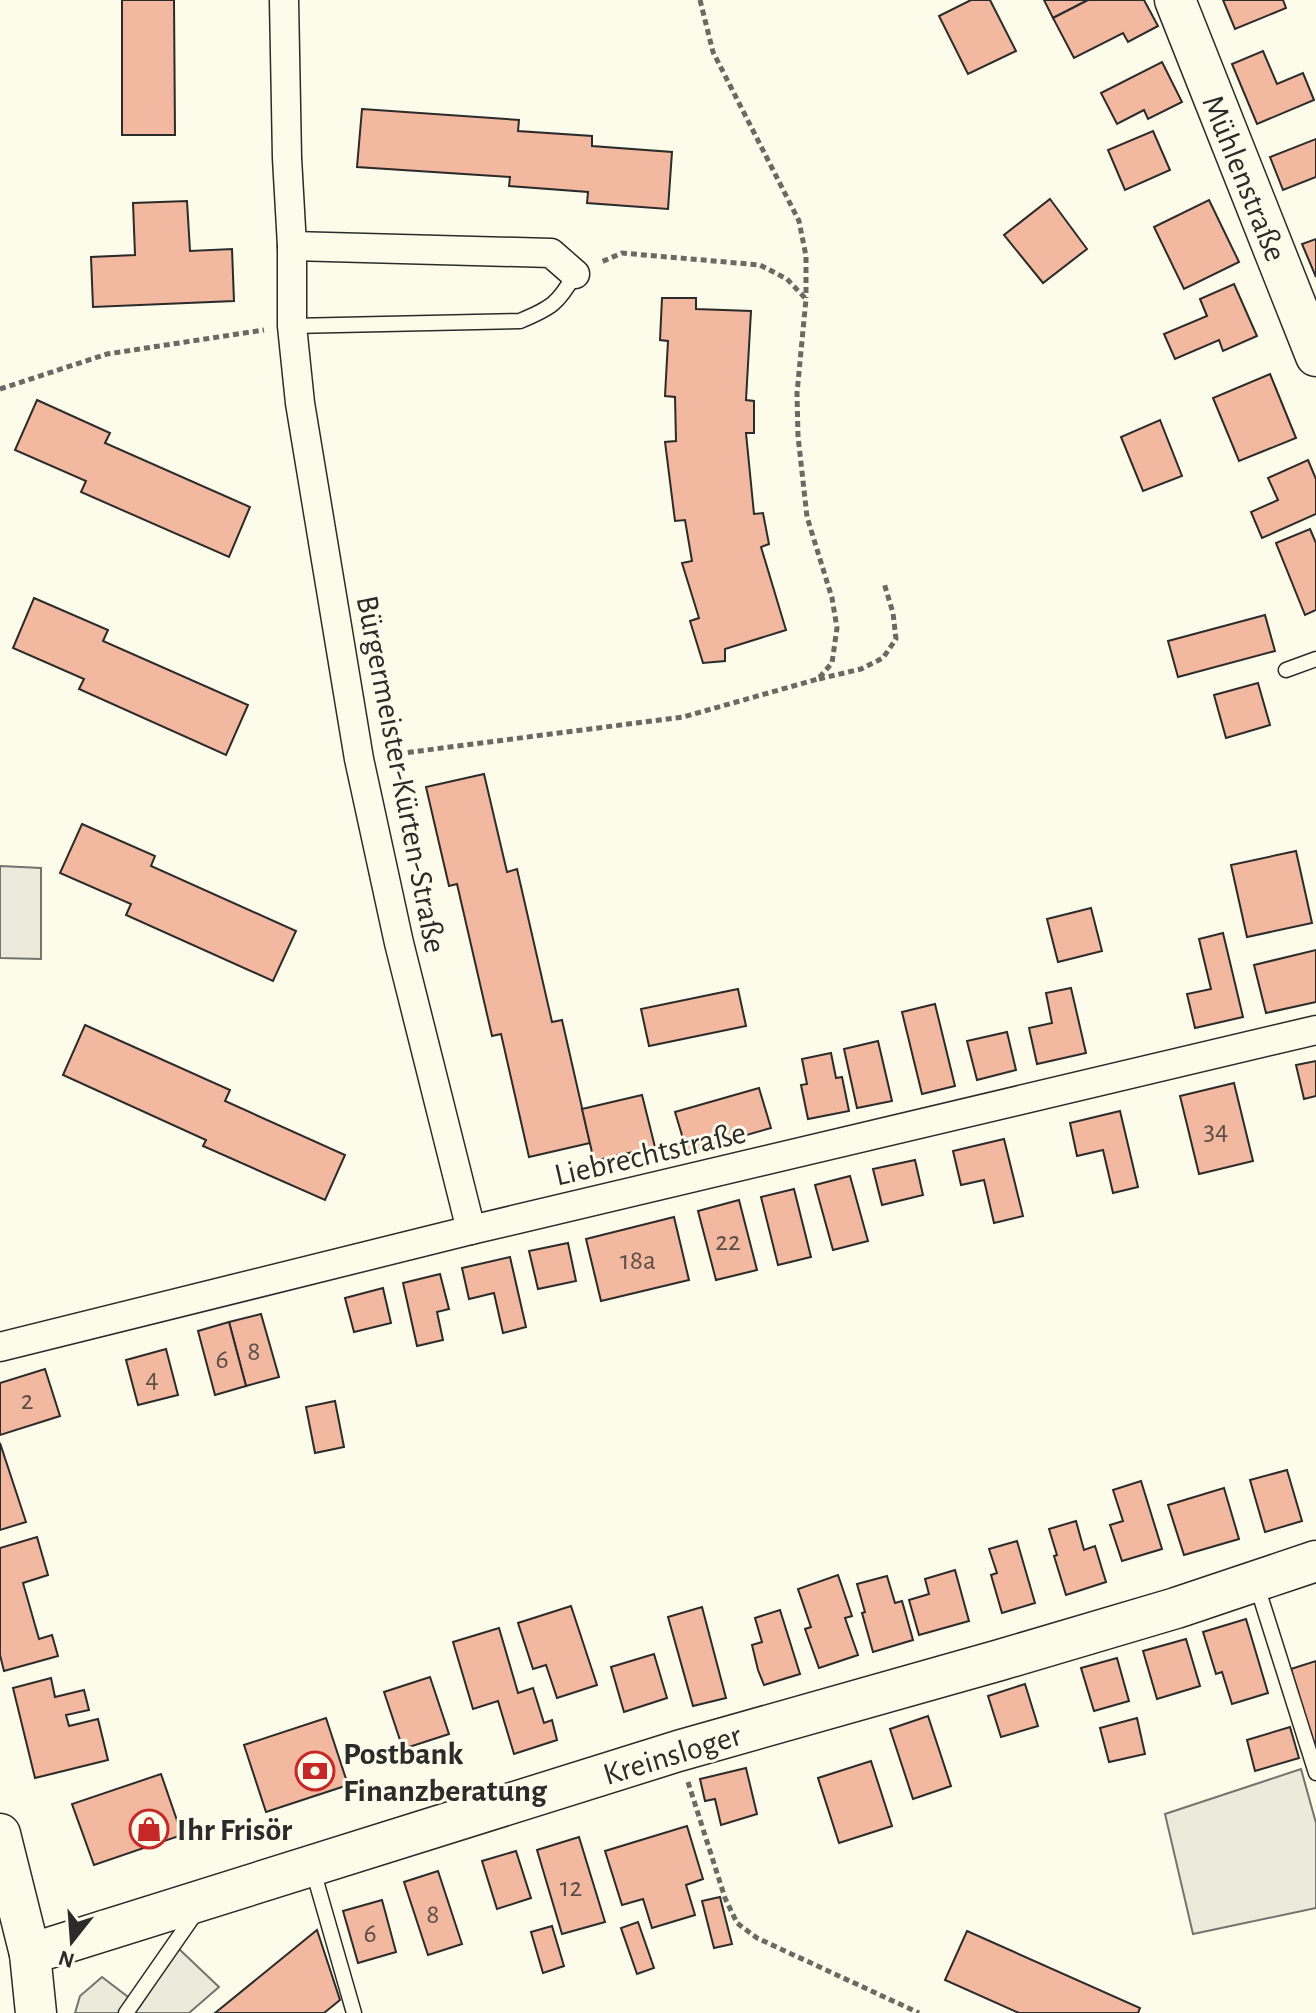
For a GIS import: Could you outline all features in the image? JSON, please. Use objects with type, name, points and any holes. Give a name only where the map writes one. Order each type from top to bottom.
[{"type":"main road","name":"Mühlenstraße","points":[[1175,0],[1316,356]]},
{"type":"main road","name":"Kreinsloger","points":[[30,1954],[678,1751],[1176,1608],[1316,1561]]},
{"type":"main road","points":[[0,1834],[30,1954],[36,2013]]},
{"type":"street","name":"Bürgermeister-Kürten-Straße","points":[[284,0],[292,326],[300,403],[359,759],[399,943],[471,1230]]},
{"type":"street","points":[[292,246],[551,253],[575,274]]},
{"type":"street","name":"Liebrechtstraße","points":[[0,1347],[471,1230],[1316,1030]]},
{"type":"lane","points":[[292,326],[520,321],[545,311],[563,297],[575,274]]},
{"type":"lane","points":[[1286,670],[1316,659]]},
{"type":"lane","points":[[1255,1581],[1316,1773]]},
{"type":"lane","points":[[312,1866],[354,2013]]},
{"type":"lane","points":[[126,2013],[205,1900]]},
{"type":"path","points":[[700,0],[713,52],[799,221],[806,256],[806,299],[797,393],[798,436],[807,517],[832,598],[837,628],[832,663],[818,679]]},
{"type":"path","points":[[575,274],[622,253],[760,265],[787,279],[806,299]]},
{"type":"path","points":[[0,389],[107,354],[292,326]]},
{"type":"path","points":[[359,759],[683,717],[861,669],[883,658],[896,639],[893,613],[884,583]]},
{"type":"path","points":[[678,1751],[725,1898],[737,1923],[757,1938],[919,2013]]},
{"type":"shaded area","points":[[0,866],[41,868],[41,959],[0,958]]},
{"type":"shaded area","points":[[1301,1769],[1316,1823],[1316,1908],[1193,1934],[1165,1814]]},
{"type":"shaded area","points":[[178,1948],[219,1987],[189,2013],[75,2013],[80,1996],[102,1977],[140,2006]]},
{"type":"building","points":[[122,0],[174,0],[175,135],[122,135]]},
{"type":"building","points":[[971,0],[990,0],[1016,51],[968,74],[939,16]]},
{"type":"building","points":[[1044,0],[1088,0],[1053,18]]},
{"type":"building","points":[[1088,0],[1144,0],[1158,26],[1128,42],[1123,33],[1074,58],[1053,18]]},
{"type":"building","points":[[1223,0],[1283,0],[1286,8],[1235,29]]},
{"type":"building","points":[[1263,51],[1277,84],[1303,73],[1314,100],[1257,124],[1232,64]]},
{"type":"building","points":[[1162,62],[1182,102],[1148,119],[1144,110],[1117,124],[1101,93]]},
{"type":"building","points":[[362,109],[519,120],[518,131],[592,136],[592,146],[672,152],[668,209],[587,203],[588,192],[509,186],[510,177],[357,167]]},
{"type":"building","points":[[1153,131],[1170,170],[1125,190],[1108,150]]},
{"type":"building","points":[[1316,139],[1316,177],[1283,190],[1270,157]]},
{"type":"building","points":[[1050,199],[1087,249],[1043,283],[1004,235]]},
{"type":"building","points":[[1209,200],[1239,262],[1184,289],[1154,227]]},
{"type":"building","points":[[187,201],[190,251],[232,249],[234,301],[93,307],[91,257],[135,255],[133,203]]},
{"type":"building","points":[[1316,239],[1316,277],[1302,244]]},
{"type":"building","points":[[1234,284],[1257,336],[1223,351],[1219,340],[1175,359],[1164,334],[1207,316],[1200,299]]},
{"type":"building","points":[[662,298],[696,298],[696,309],[751,311],[746,400],[754,401],[754,433],[746,433],[754,514],[763,513],[769,544],[761,547],[786,630],[725,649],[725,661],[703,663],[690,621],[699,618],[682,563],[692,561],[685,520],[675,521],[665,442],[676,441],[675,397],[665,396],[668,341],[660,340]]},
{"type":"building","points":[[1270,374],[1296,438],[1239,461],[1213,398]]},
{"type":"building","points":[[37,400],[110,433],[105,443],[250,507],[229,557],[81,492],[86,481],[15,450]]},
{"type":"building","points":[[1160,420],[1182,476],[1143,491],[1121,437]]},
{"type":"building","points":[[1308,460],[1316,479],[1316,514],[1262,538],[1251,512],[1278,500],[1268,478]]},
{"type":"building","points":[[1310,529],[1316,543],[1316,610],[1305,615],[1276,543]]},
{"type":"building","points":[[34,598],[108,630],[103,641],[248,705],[226,755],[79,689],[84,679],[13,648]]},
{"type":"building","points":[[1265,615],[1275,651],[1178,677],[1168,641]]},
{"type":"building","points":[[1258,683],[1270,725],[1226,738],[1214,695]]},
{"type":"building","points":[[484,774],[507,872],[517,869],[552,1022],[562,1020],[590,1143],[529,1157],[501,1034],[492,1036],[457,884],[449,886],[426,787]]},
{"type":"building","points":[[82,824],[155,856],[151,866],[296,931],[273,981],[126,915],[131,904],[60,873]]},
{"type":"building","points":[[1296,851],[1312,923],[1247,937],[1231,865]]},
{"type":"building","points":[[1091,908],[1102,951],[1058,962],[1047,919]]},
{"type":"building","points":[[1223,933],[1243,1017],[1195,1028],[1187,994],[1211,989],[1199,939]]},
{"type":"building","points":[[1316,950],[1316,1002],[1266,1013],[1254,965]]},
{"type":"building","points":[[1071,988],[1086,1053],[1037,1064],[1029,1028],[1052,1023],[1046,993]]},
{"type":"building","points":[[738,989],[746,1026],[649,1046],[641,1009]]},
{"type":"building","points":[[935,1004],[955,1086],[922,1094],[902,1012]]},
{"type":"building","points":[[85,1025],[230,1090],[225,1101],[345,1155],[325,1200],[203,1146],[206,1140],[63,1075]]},
{"type":"building","points":[[1007,1032],[1016,1070],[977,1080],[967,1041]]},
{"type":"building","points":[[878,1041],[892,1101],[857,1108],[844,1049]]},
{"type":"building","points":[[831,1053],[836,1078],[842,1077],[849,1111],[808,1119],[801,1085],[807,1084],[802,1059]]},
{"type":"building","points":[[1316,1061],[1316,1096],[1304,1099],[1296,1065]]},
{"type":"building","points":[[1234,1083],[1253,1161],[1199,1174],[1180,1096]]},
{"type":"building","points":[[759,1088],[771,1128],[687,1152],[675,1112]]},
{"type":"building","points":[[642,1095],[655,1147],[594,1161],[582,1109]]},
{"type":"building","points":[[1120,1111],[1138,1187],[1113,1193],[1103,1150],[1077,1156],[1070,1123]]},
{"type":"building","points":[[1004,1139],[1023,1216],[994,1223],[984,1180],[961,1185],[953,1151]]},
{"type":"building","points":[[915,1160],[923,1195],[882,1205],[873,1169]]},
{"type":"building","points":[[850,1176],[868,1241],[833,1250],[815,1185]]},
{"type":"building","points":[[794,1189],[811,1257],[778,1265],[761,1197]]},
{"type":"building","points":[[739,1200],[757,1270],[716,1280],[698,1211]]},
{"type":"building","points":[[674,1217],[689,1280],[601,1301],[586,1239]]},
{"type":"building","points":[[568,1243],[576,1281],[538,1289],[529,1251]]},
{"type":"building","points":[[510,1257],[526,1327],[503,1333],[494,1293],[469,1299],[462,1268]]},
{"type":"building","points":[[440,1274],[449,1309],[437,1312],[443,1340],[417,1346],[403,1283]]},
{"type":"building","points":[[383,1288],[391,1323],[354,1332],[345,1298]]},
{"type":"building","points":[[261,1314],[279,1377],[246,1386],[229,1322]]},
{"type":"building","points":[[229,1322],[246,1386],[215,1395],[198,1331]]},
{"type":"building","points":[[166,1349],[178,1395],[138,1405],[126,1360]]},
{"type":"building","points":[[45,1369],[60,1416],[0,1435],[0,1383]]},
{"type":"building","points":[[335,1401],[344,1447],[315,1453],[306,1407]]},
{"type":"building","points":[[0,1443],[26,1522],[0,1530]]},
{"type":"building","points":[[1287,1470],[1302,1521],[1265,1532],[1250,1480]]},
{"type":"building","points":[[1141,1481],[1162,1549],[1122,1561],[1110,1525],[1123,1521],[1113,1490]]},
{"type":"building","points":[[1224,1488],[1239,1539],[1184,1555],[1168,1505]]},
{"type":"building","points":[[1076,1521],[1084,1550],[1095,1546],[1106,1582],[1066,1595],[1049,1529]]},
{"type":"building","points":[[37,1537],[48,1575],[23,1583],[39,1639],[52,1635],[58,1656],[4,1671],[0,1655],[0,1548]]},
{"type":"building","points":[[1017,1541],[1035,1603],[1002,1613],[991,1575],[997,1573],[989,1549]]},
{"type":"building","points":[[955,1570],[969,1621],[919,1635],[909,1600],[929,1594],[925,1579]]},
{"type":"building","points":[[838,1575],[852,1616],[845,1618],[858,1655],[819,1668],[805,1629],[811,1627],[798,1589]]},
{"type":"building","points":[[887,1576],[895,1603],[902,1601],[913,1640],[873,1652],[857,1584]]},
{"type":"building","points":[[571,1606],[597,1685],[557,1698],[546,1665],[533,1669],[518,1623]]},
{"type":"building","points":[[702,1607],[726,1698],[693,1706],[668,1617]]},
{"type":"building","points":[[780,1610],[800,1674],[764,1685],[752,1645],[762,1642],[755,1618]]},
{"type":"building","points":[[1246,1619],[1268,1693],[1232,1704],[1222,1672],[1216,1674],[1203,1632]]},
{"type":"building","points":[[499,1628],[518,1693],[533,1688],[544,1723],[552,1720],[557,1740],[514,1754],[498,1701],[473,1709],[453,1642]]},
{"type":"building","points":[[1186,1639],[1200,1686],[1157,1699],[1143,1651]]},
{"type":"building","points":[[654,1654],[667,1698],[624,1712],[611,1667]]},
{"type":"building","points":[[1117,1658],[1129,1701],[1094,1711],[1081,1668]]},
{"type":"building","points":[[1316,1661],[1316,1746],[1314,1746],[1291,1669]]},
{"type":"building","points":[[430,1677],[449,1734],[403,1749],[384,1692]]},
{"type":"building","points":[[51,1678],[55,1697],[84,1690],[89,1710],[66,1715],[69,1726],[98,1719],[108,1760],[35,1778],[13,1688]]},
{"type":"building","points":[[1025,1684],[1038,1726],[1001,1737],[988,1696]]},
{"type":"building","points":[[928,1716],[951,1786],[913,1799],[890,1729]]},
{"type":"building","points":[[326,1718],[348,1785],[266,1812],[244,1745]]},
{"type":"building","points":[[1137,1718],[1145,1754],[1109,1762],[1100,1728]]},
{"type":"building","points":[[1290,1727],[1299,1758],[1255,1771],[1247,1740]]},
{"type":"building","points":[[871,1761],[892,1826],[839,1843],[818,1778]]},
{"type":"building","points":[[746,1768],[757,1814],[721,1825],[715,1799],[705,1801],[700,1779]]},
{"type":"building","points":[[161,1774],[182,1835],[94,1865],[72,1804]]},
{"type":"building","points":[[687,1826],[703,1879],[686,1885],[695,1915],[652,1928],[643,1899],[622,1905],[605,1851]]},
{"type":"building","points":[[579,1837],[605,1922],[562,1934],[537,1850]]},
{"type":"building","points":[[516,1851],[531,1898],[497,1909],[482,1861]]},
{"type":"building","points":[[438,1871],[462,1944],[428,1955],[404,1882]]},
{"type":"building","points":[[720,1897],[732,1944],[714,1948],[702,1901]]},
{"type":"building","points":[[382,1900],[396,1952],[358,1963],[343,1911]]},
{"type":"building","points":[[638,1922],[654,1968],[637,1974],[621,1928]]},
{"type":"building","points":[[552,1926],[564,1966],[543,1973],[531,1932]]},
{"type":"building","points":[[317,1930],[340,2000],[324,2013],[215,2013]]},
{"type":"building","points":[[967,1931],[1140,2008],[1138,2013],[1019,2013],[945,1980]]},
{"type":"place","name":"Postbank Finanzberatung","points":[[315,1771]]},
{"type":"place","name":"Ihr Frisör","points":[[149,1829]]}]
